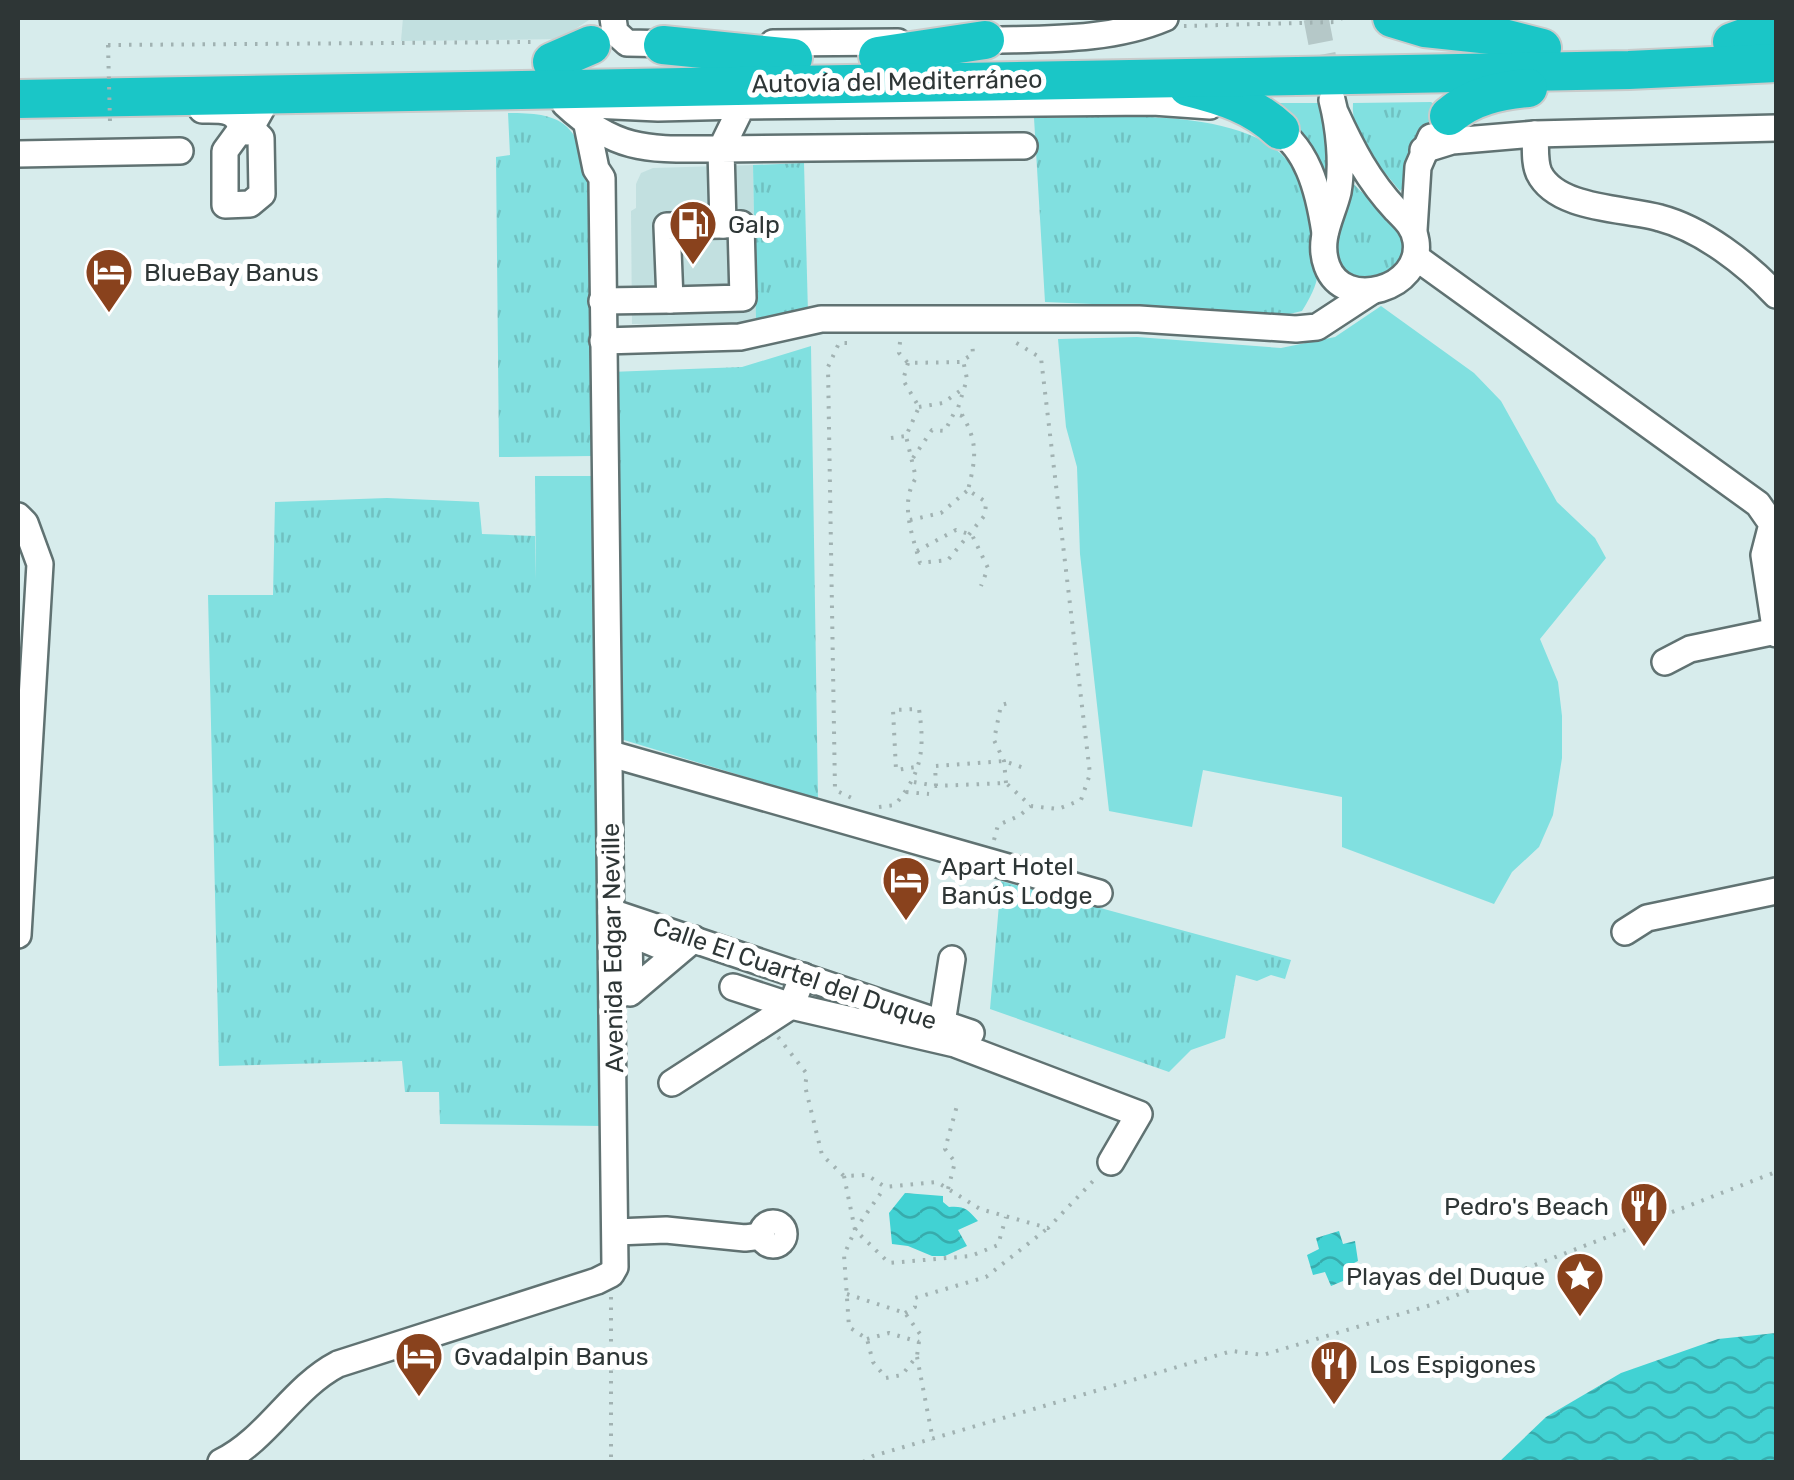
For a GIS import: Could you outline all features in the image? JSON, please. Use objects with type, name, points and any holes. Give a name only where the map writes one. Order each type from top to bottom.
[{"type":"highway","points":[[1392,18],[1425,28],[1491,35],[1542,48]]},
{"type":"highway","points":[[1732,42],[1776,26]]},
{"type":"highway","points":[[552,62],[606,27]]},
{"type":"highway","points":[[878,56],[985,40]]},
{"type":"highway","name":"Autovía del Mediterráneo","points":[[18,74],[1732,42],[1774,58]]},
{"type":"highway","points":[[663,45],[793,58]]},
{"type":"highway","name":"Autovía del Mediterráneo","points":[[18,99],[1629,70],[1774,58]]},
{"type":"highway","points":[[1461,128],[1470,101],[1492,93],[1629,70]]},
{"type":"highway","points":[[1147,76],[1247,106],[1262,113],[1280,130]]},
{"type":"highway","points":[[363,92],[424,99],[523,99],[576,114]]},
{"type":"street","points":[[606,27],[627,44],[663,45],[1095,36],[1170,22]]},
{"type":"street","points":[[18,114],[224,110],[237,116],[246,129],[272,94]]},
{"type":"street","points":[[576,114],[742,106],[1183,103],[1232,111],[1280,130],[1301,154],[1313,178],[1325,234]]},
{"type":"street","points":[[724,225],[721,149],[742,106]]},
{"type":"street","points":[[1296,329],[1324,304],[1332,276],[1324,252],[1340,166],[1334,106],[1376,190],[1414,230]]},
{"type":"street","points":[[576,114],[610,138],[651,150],[1024,146]]},
{"type":"street","name":"Avenida Edgar Neville","points":[[576,114],[602,178],[614,1253]]},
{"type":"street","points":[[603,340],[740,338],[821,319],[1138,319],[1317,327],[1372,291],[1399,281],[1417,258],[1415,184],[1422,150],[1461,128],[1536,134],[1776,128]]},
{"type":"street","points":[[1536,134],[1536,164],[1540,176],[1553,188],[1570,198],[1606,209],[1661,218],[1702,236],[1776,296]]},
{"type":"street","points":[[602,178],[615,162],[651,150]]},
{"type":"street","points":[[18,154],[180,151]]},
{"type":"street","points":[[602,301],[670,300],[743,298],[741,224],[667,226],[670,300]]},
{"type":"street","points":[[1417,258],[1758,504],[1774,525],[1764,555],[1776,632],[1690,649],[1664,662]]},
{"type":"street","points":[[1332,276],[1346,285],[1372,291]]},
{"type":"street","points":[[18,516],[25,522],[40,564],[18,934]]},
{"type":"street","points":[[611,754],[1099,893]]},
{"type":"street","points":[[1625,932],[1647,918],[1776,892]]},
{"type":"street","name":"Calle El Cuartel del Duque","points":[[611,912],[685,946],[803,976],[979,1035]]},
{"type":"street","points":[[942,1023],[952,958]]},
{"type":"street","points":[[672,1083],[791,1006],[803,976]]},
{"type":"street","points":[[733,986],[791,1006],[955,1044],[1139,1114],[1111,1162]]},
{"type":"street","points":[[221,1462],[238,1454],[318,1375],[338,1364],[614,1253],[697,1231],[745,1238],[762,1236]]},
{"type":"path","points":[[1170,22],[1342,18]]},
{"type":"path","points":[[108,46],[110,122]]},
{"type":"path","points":[[1012,339],[1041,358],[1090,774],[1082,800],[1058,808],[1031,806],[1006,783],[1004,762],[994,740],[1001,705],[1012,702]]},
{"type":"path","points":[[885,342],[900,342],[899,353],[908,362],[963,360],[973,354],[972,340]]},
{"type":"path","points":[[854,342],[839,343],[828,367],[835,790],[860,802]]},
{"type":"path","points":[[910,520],[941,514],[968,490],[975,462],[973,433],[958,408],[967,380],[963,360]]},
{"type":"path","points":[[908,362],[903,380],[919,407]]},
{"type":"path","points":[[919,407],[944,403],[965,387]]},
{"type":"path","points":[[919,407],[906,436],[914,458],[916,478],[908,490],[920,564],[948,560],[986,514],[986,502],[968,490]]},
{"type":"path","points":[[914,458],[932,430],[945,431],[954,413],[962,416]]},
{"type":"path","points":[[891,438],[906,436]]},
{"type":"path","points":[[917,551],[956,530],[972,535],[988,568],[981,586]]},
{"type":"path","points":[[873,807],[895,804],[914,782],[924,742],[919,709],[893,710],[896,770],[916,767]]},
{"type":"path","points":[[936,786],[935,766],[1004,762],[1024,768]]},
{"type":"path","points":[[914,782],[936,786],[1006,783]]},
{"type":"path","points":[[906,792],[928,794]]},
{"type":"path","points":[[992,863],[994,831],[998,825],[1020,816],[1031,806]]},
{"type":"path","points":[[766,1022],[807,1074],[804,1086],[822,1155],[844,1176],[855,1230],[889,1262],[971,1256],[998,1244],[1006,1216]]},
{"type":"path","points":[[948,1189],[954,1162],[945,1149],[958,1102]]},
{"type":"path","points":[[904,1313],[914,1308],[915,1298],[986,1278],[1048,1228],[1111,1162]]},
{"type":"path","points":[[862,1462],[1232,1351],[1262,1355],[1430,1305],[1776,1172]]},
{"type":"path","points":[[844,1176],[867,1175],[886,1187],[937,1182],[980,1210],[1048,1228]]},
{"type":"path","points":[[886,1187],[855,1230],[844,1255],[849,1326],[867,1338],[873,1362],[886,1378],[902,1375],[917,1356]]},
{"type":"path","points":[[611,1462],[614,1253]]},
{"type":"path","points":[[848,1294],[904,1313],[920,1334],[917,1356],[933,1440]]},
{"type":"path","points":[[867,1338],[889,1333],[919,1342]]},
{"type":"shaded area","points":[[403,18],[589,20],[560,39],[401,41]]},
{"type":"shaded area","name":"Galp","points":[[753,165],[756,323],[632,324],[631,211],[636,208],[636,184],[641,173],[653,168]]},
{"type":"green space","points":[[1431,102],[1441,109],[1425,129],[1400,191],[1362,139],[1353,103]]},
{"type":"green space","points":[[1279,103],[1322,103],[1331,164],[1328,175],[1322,177],[1272,112]]},
{"type":"green space","points":[[508,113],[541,115],[563,124],[578,143],[590,175],[593,456],[499,457],[496,157],[510,155]]},
{"type":"green space","points":[[1136,117],[1214,124],[1248,134],[1276,150],[1301,184],[1317,260],[1315,286],[1302,311],[1281,316],[1045,302],[1034,118]]},
{"type":"green space","points":[[804,163],[808,313],[756,323],[753,165]]},
{"type":"green space","points":[[1352,182],[1401,233],[1404,249],[1399,262],[1377,277],[1350,274],[1340,265],[1335,249]]},
{"type":"green space","points":[[1381,306],[1474,373],[1501,401],[1557,502],[1595,538],[1606,558],[1540,639],[1558,682],[1562,716],[1562,758],[1553,815],[1539,847],[1512,872],[1494,904],[1342,847],[1342,797],[1203,770],[1192,827],[1109,811],[1080,554],[1077,467],[1066,427],[1058,339],[1137,337],[1281,348],[1335,337]]},
{"type":"green space","points":[[811,346],[818,799],[614,737],[610,372],[742,367]]},
{"type":"green space","points":[[535,476],[598,476],[599,580],[536,580]]},
{"type":"green space","points":[[387,498],[479,502],[482,534],[535,536],[536,580],[595,580],[603,1126],[440,1124],[439,1092],[405,1092],[402,1061],[219,1066],[208,595],[273,595],[275,502]]},
{"type":"green space","points":[[1001,881],[1291,960],[1285,979],[1271,975],[1257,981],[1236,975],[1225,1038],[1191,1050],[1169,1072],[990,1009]]},
{"type":"water","points":[[905,1193],[943,1196],[949,1207],[968,1211],[978,1221],[958,1230],[967,1246],[945,1256],[932,1256],[892,1244],[889,1213]]},
{"type":"water","points":[[1339,1231],[1343,1244],[1355,1241],[1358,1261],[1352,1264],[1350,1278],[1331,1286],[1325,1272],[1313,1275],[1307,1255],[1319,1249],[1316,1238]]},
{"type":"water","points":[[1776,1333],[1776,1462],[1499,1462],[1546,1417],[1621,1373],[1718,1339]]},
{"type":"tunnel","points":[[1316,18],[1330,90]]},
{"type":"place","name":"Galp","points":[[693,266]]},
{"type":"place","name":"BlueBay Banus","points":[[109,314]]},
{"type":"place","name":"Apart Hotel Banús Lodge","points":[[906,922]]},
{"type":"place","name":"Pedro's Beach","points":[[1644,1248]]},
{"type":"place","name":"Playas del Duque","points":[[1580,1318]]},
{"type":"place","name":"Gvadalpin Banus","points":[[419,1398]]},
{"type":"place","name":"Los Espigones","points":[[1334,1406]]}]
